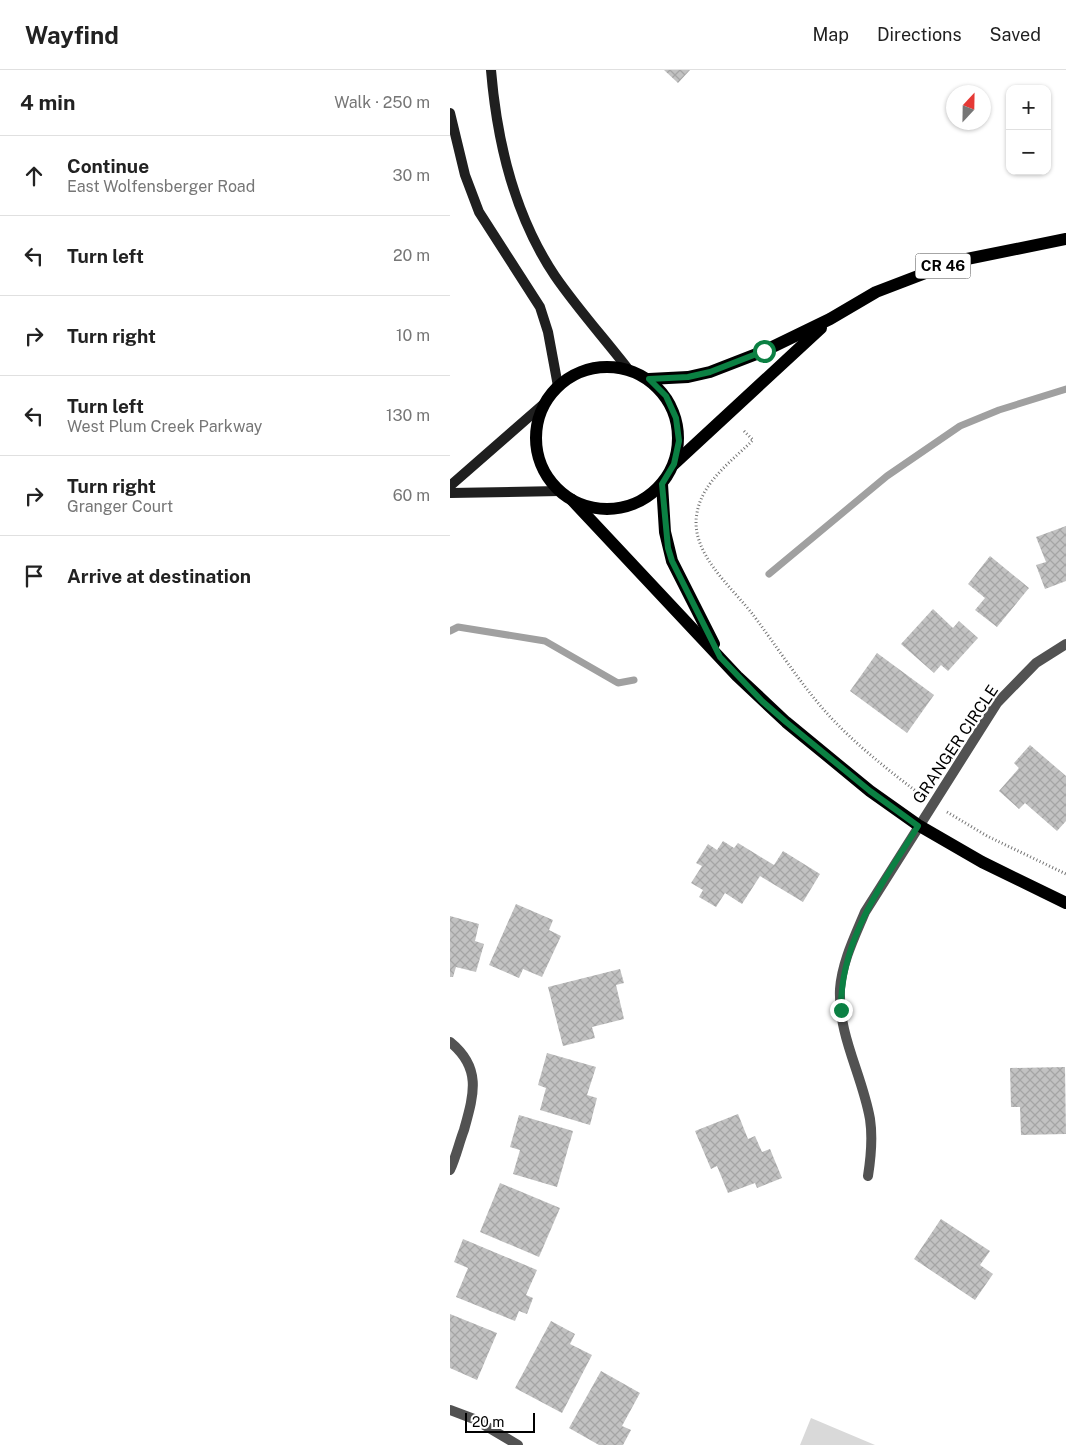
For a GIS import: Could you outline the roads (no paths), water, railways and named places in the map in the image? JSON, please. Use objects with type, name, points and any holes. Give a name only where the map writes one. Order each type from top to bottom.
[{"type":"main road","points":[[491,70],[500,132],[518,204],[555,276],[628,369]]},
{"type":"main road","points":[[450,113],[465,175],[480,212],[540,307],[548,332],[558,386]]},
{"type":"main road","name":"CR 46","points":[[830,319],[876,292],[957,261],[1066,239]]},
{"type":"main road","points":[[649,379],[688,377],[710,372],[764,351],[830,319]]},
{"type":"main road","points":[[572,500],[604,509],[620,508],[636,503],[650,495],[662,484],[674,464],[830,319]]},
{"type":"main road","points":[[450,486],[546,402],[558,386],[573,375],[590,368],[609,366],[628,369],[649,379],[666,396],[676,418],[679,441],[674,464]]},
{"type":"main road","points":[[546,402],[538,424],[537,449],[549,479],[572,500],[762,701],[870,791],[918,826],[982,862],[1066,903]]},
{"type":"main road","points":[[662,484],[665,532],[672,561],[720,657]]},
{"type":"main road","points":[[450,493],[560,491]]},
{"type":"street","name":"GRANGER CIRCLE","points":[[868,1176],[872,1153],[870,1119],[843,1031],[840,987],[845,963],[865,912],[996,704],[1036,663],[1066,644]]},
{"type":"street","points":[[450,1042],[462,1052],[471,1069],[474,1088],[470,1110],[450,1170]]},
{"type":"street","points":[[450,1410],[474,1419],[518,1445]]},
{"type":"waterway","points":[[769,574],[887,476],[960,426],[999,410],[1066,389]]},
{"type":"waterway","points":[[450,631],[458,627],[545,641],[618,683],[634,680]]}]
